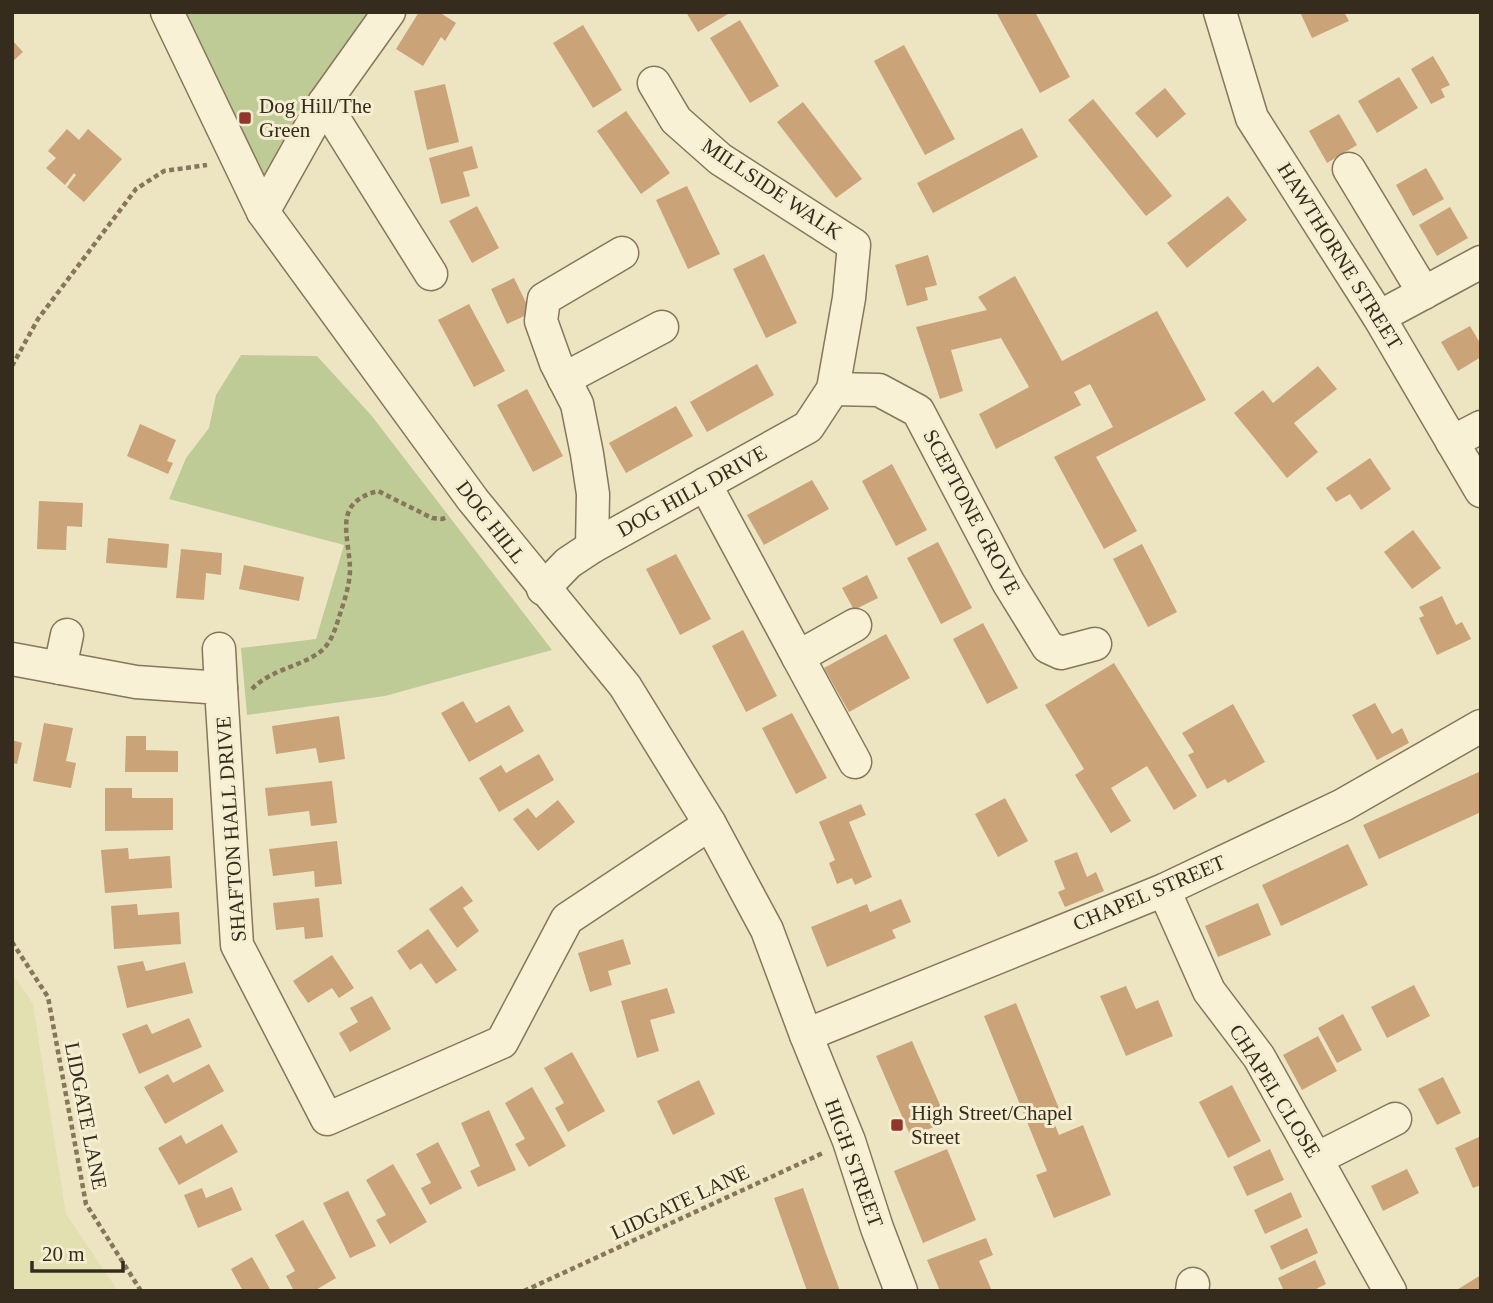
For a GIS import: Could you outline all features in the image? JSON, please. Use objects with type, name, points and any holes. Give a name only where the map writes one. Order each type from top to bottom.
[{"type":"street","name":"DOG HILL","points":[[167,12],[263,212],[473,500],[543,589],[585,635],[625,686],[710,824],[767,930],[806,1035]]},
{"type":"street","points":[[263,212],[324,103],[389,12]]},
{"type":"street","name":"HAWTHORNE STREET","points":[[1220,12],[1252,118],[1379,317],[1481,492]]},
{"type":"street","name":"MILLSIDE WALK","points":[[654,83],[676,120],[720,159],[854,245],[849,298],[833,389]]},
{"type":"street","points":[[324,103],[431,274]]},
{"type":"street","points":[[1349,169],[1424,293]]},
{"type":"street","points":[[592,547],[593,494],[577,404],[541,321],[544,299],[622,253]]},
{"type":"street","points":[[1379,317],[1481,262]]},
{"type":"street","points":[[564,379],[662,327]]},
{"type":"street","name":"DOG HILL DRIVE","points":[[543,589],[568,563],[592,547],[808,427],[833,389]]},
{"type":"street","name":"SCEPTONE GROVE","points":[[833,389],[879,390],[918,411],[1008,582],[1048,647],[1061,653],[1095,644]]},
{"type":"street","points":[[1452,442],[1481,427]]},
{"type":"street","points":[[705,484],[855,762]]},
{"type":"street","points":[[798,656],[855,625]]},
{"type":"street","points":[[60,668],[67,635]]},
{"type":"street","points":[[219,649],[221,688]]},
{"type":"street","name":"SHAFTON HALL DRIVE","points":[[12,659],[136,682],[221,688],[237,945],[327,1119],[502,1042],[567,919],[710,824]]},
{"type":"street","name":"CHAPEL STREET","points":[[806,1035],[1164,890],[1343,804],[1481,726]]},
{"type":"street","name":"CHAPEL CLOSE","points":[[1164,890],[1209,991],[1259,1056],[1390,1291]]},
{"type":"street","name":"HIGH STREET","points":[[806,1035],[849,1141],[901,1291]]},
{"type":"street","points":[[1318,1158],[1395,1119]]},
{"type":"path","points":[[12,366],[38,319],[136,189],[164,171],[239,160]]},
{"type":"path","points":[[223,730],[263,679],[313,656],[324,649],[332,636],[350,573],[345,530],[347,513],[355,500],[378,491],[394,497],[419,513],[442,519],[455,514],[473,500]]},
{"type":"path","name":"LIDGATE LANE","points":[[12,942],[48,997],[86,1204],[141,1291]]},
{"type":"path","name":"LIDGATE LANE","points":[[524,1291],[849,1141]]},
{"type":"shaded area","points":[[12,973],[33,1004],[66,1214],[118,1291],[12,1291]]},
{"type":"green space","points":[[167,12],[390,12],[263,212]]},
{"type":"green space","points":[[241,355],[317,356],[371,415],[552,650],[385,696],[247,715],[241,648],[316,639],[344,545],[169,499],[186,458],[209,428],[216,395]]},
{"type":"building","points":[[419,12],[439,12],[456,23],[445,41],[441,37],[423,66],[396,49]]},
{"type":"building","points":[[686,12],[726,12],[728,14],[698,32]]},
{"type":"building","points":[[996,12],[1035,12],[1070,77],[1040,93]]},
{"type":"building","points":[[1300,12],[1344,12],[1349,21],[1312,38]]},
{"type":"building","points":[[740,20],[779,86],[750,103],[710,38]]},
{"type":"building","points":[[583,25],[622,90],[593,108],[553,43]]},
{"type":"building","points":[[12,40],[23,52],[12,62]]},
{"type":"building","points":[[904,45],[955,139],[925,155],[874,61]]},
{"type":"building","points":[[1433,56],[1450,85],[1441,89],[1445,97],[1431,104],[1411,69]]},
{"type":"building","points":[[1399,77],[1418,108],[1377,133],[1358,101]]},
{"type":"building","points":[[445,84],[459,142],[427,150],[414,91]]},
{"type":"building","points":[[1165,88],[1186,114],[1157,138],[1135,113]]},
{"type":"building","points":[[1093,99],[1172,196],[1146,216],[1068,120]]},
{"type":"building","points":[[803,102],[862,179],[836,198],[777,122]]},
{"type":"building","points":[[626,111],[670,173],[641,194],[597,131]]},
{"type":"building","points":[[1339,114],[1357,145],[1327,163],[1309,131]]},
{"type":"building","points":[[1022,128],[1038,157],[933,213],[917,183]]},
{"type":"building","points":[[67,129],[79,140],[88,129],[122,159],[84,202],[67,187],[76,175],[74,173],[65,185],[46,168],[56,158],[48,151]]},
{"type":"building","points":[[472,146],[478,168],[463,172],[470,196],[441,204],[429,158]]},
{"type":"building","points":[[1426,168],[1444,199],[1413,216],[1396,185]]},
{"type":"building","points":[[687,186],[720,254],[688,269],[656,200]]},
{"type":"building","points":[[1228,196],[1247,220],[1187,268],[1167,243]]},
{"type":"building","points":[[477,206],[499,248],[472,263],[449,221]]},
{"type":"building","points":[[1450,207],[1468,238],[1437,256],[1419,225]]},
{"type":"building","points":[[764,254],[797,323],[766,338],[733,269]]},
{"type":"building","points":[[928,255],[937,285],[925,288],[928,300],[907,306],[895,265]]},
{"type":"building","points":[[1015,276],[1062,361],[1157,311],[1206,400],[1096,457],[1137,531],[1104,549],[1054,457],[1113,427],[1090,384],[1074,392],[1081,405],[996,449],[979,414],[1029,387],[1001,338],[951,350],[963,391],[940,399],[916,327],[987,310],[978,297]]},
{"type":"building","points":[[514,278],[531,313],[507,324],[491,289]]},
{"type":"building","points":[[469,304],[505,371],[474,387],[438,320]]},
{"type":"building","points":[[1470,326],[1481,345],[1481,357],[1458,371],[1441,342]]},
{"type":"building","points":[[757,364],[774,395],[707,432],[690,402]]},
{"type":"building","points":[[1318,366],[1337,389],[1294,423],[1318,452],[1287,478],[1234,413],[1263,390],[1273,403]]},
{"type":"building","points":[[527,389],[563,456],[533,472],[497,405]]},
{"type":"building","points":[[676,406],[693,436],[626,473],[609,443]]},
{"type":"building","points":[[140,424],[176,440],[167,461],[173,463],[168,474],[127,456]]},
{"type":"building","points":[[1370,458],[1391,489],[1361,510],[1350,494],[1336,502],[1326,488]]},
{"type":"building","points":[[892,464],[927,530],[896,546],[862,481]]},
{"type":"building","points":[[812,480],[829,509],[764,545],[747,515]]},
{"type":"building","points":[[39,501],[83,503],[82,527],[67,526],[66,550],[37,549]]},
{"type":"building","points":[[1413,530],[1441,568],[1412,589],[1384,552]]},
{"type":"building","points":[[108,538],[169,544],[167,568],[106,563]]},
{"type":"building","points":[[938,542],[972,608],[941,624],[907,558]]},
{"type":"building","points":[[1142,544],[1177,612],[1148,627],[1113,559]]},
{"type":"building","points":[[181,549],[222,553],[221,575],[206,573],[204,600],[176,598]]},
{"type":"building","points":[[676,554],[711,619],[680,635],[646,569]]},
{"type":"building","points":[[244,565],[304,577],[299,601],[239,589]]},
{"type":"building","points":[[867,575],[878,598],[854,610],[842,588]]},
{"type":"building","points":[[1442,596],[1456,625],[1462,622],[1471,639],[1437,655],[1419,618],[1424,616],[1419,607]]},
{"type":"building","points":[[983,623],[1018,688],[987,704],[953,639]]},
{"type":"building","points":[[743,630],[777,696],[746,712],[712,646]]},
{"type":"building","points":[[886,634],[910,678],[849,712],[824,668]]},
{"type":"building","points":[[1114,663],[1197,796],[1174,810],[1147,766],[1111,788],[1131,821],[1111,833],[1075,775],[1084,769],[1045,705]]},
{"type":"building","points":[[463,701],[476,723],[509,705],[524,731],[469,762],[441,713]]},
{"type":"building","points":[[1375,703],[1392,734],[1402,728],[1409,743],[1377,760],[1352,715]]},
{"type":"building","points":[[1233,704],[1265,762],[1228,783],[1225,779],[1207,789],[1188,755],[1194,752],[1182,733]]},
{"type":"building","points":[[792,713],[827,778],[796,794],[762,728]]},
{"type":"building","points":[[339,716],[345,759],[319,763],[316,748],[276,754],[272,726]]},
{"type":"building","points":[[44,723],[73,728],[66,761],[76,763],[71,788],[33,781]]},
{"type":"building","points":[[126,736],[146,736],[146,750],[178,751],[178,772],[125,772]]},
{"type":"building","points":[[12,740],[22,743],[17,764],[12,763]]},
{"type":"building","points":[[539,754],[554,780],[499,812],[479,778],[501,765],[506,773]]},
{"type":"building","points":[[1481,771],[1481,812],[1379,859],[1363,825]]},
{"type":"building","points":[[332,781],[337,823],[311,826],[309,811],[268,816],[265,788]]},
{"type":"building","points":[[105,788],[132,788],[132,798],[173,798],[173,830],[105,831]]},
{"type":"building","points":[[1005,798],[1028,841],[998,857],[975,814]]},
{"type":"building","points":[[558,800],[575,822],[538,851],[513,819],[528,808],[536,818]]},
{"type":"building","points":[[861,804],[866,815],[849,822],[872,877],[855,885],[852,878],[837,884],[829,863],[835,860],[819,822]]},
{"type":"building","points":[[337,841],[342,884],[315,887],[314,871],[273,876],[269,849]]},
{"type":"building","points":[[1348,844],[1368,885],[1281,926],[1262,885]]},
{"type":"building","points":[[128,848],[129,859],[170,856],[172,888],[105,893],[101,850]]},
{"type":"building","points":[[1077,852],[1087,877],[1096,872],[1104,891],[1065,907],[1058,892],[1065,889],[1054,861]]},
{"type":"building","points":[[462,886],[473,901],[463,908],[479,931],[457,948],[429,909]]},
{"type":"building","points":[[319,898],[323,937],[305,939],[304,927],[276,930],[273,903]]},
{"type":"building","points":[[901,899],[911,922],[892,930],[896,938],[827,967],[811,927],[867,904],[870,912]]},
{"type":"building","points":[[1258,903],[1271,935],[1218,957],[1205,926]]},
{"type":"building","points":[[137,904],[138,915],[179,912],[181,944],[114,949],[111,906]]},
{"type":"building","points":[[428,929],[457,970],[436,984],[421,963],[410,970],[397,951]]},
{"type":"building","points":[[623,939],[631,964],[608,971],[612,985],[590,992],[578,953]]},
{"type":"building","points":[[332,955],[354,988],[339,998],[332,988],[308,1003],[293,981]]},
{"type":"building","points":[[143,961],[146,971],[185,962],[193,993],[127,1008],[117,966]]},
{"type":"building","points":[[1414,985],[1430,1016],[1387,1038],[1371,1007]]},
{"type":"building","points":[[1126,986],[1136,1009],[1158,1000],[1173,1036],[1126,1056],[1100,996]]},
{"type":"building","points":[[667,988],[675,1013],[650,1020],[659,1051],[637,1058],[621,1001]]},
{"type":"building","points":[[372,996],[391,1029],[350,1052],[339,1033],[358,1022],[350,1008]]},
{"type":"building","points":[[1016,1003],[1062,1116],[1053,1120],[1059,1135],[1083,1125],[1111,1195],[1054,1218],[1036,1175],[1047,1171],[984,1016]]},
{"type":"building","points":[[1343,1014],[1362,1050],[1337,1063],[1318,1028]]},
{"type":"building","points":[[189,1018],[202,1047],[139,1074],[122,1034],[147,1024],[152,1034]]},
{"type":"building","points":[[1318,1036],[1337,1071],[1302,1090],[1283,1055]]},
{"type":"building","points":[[912,1041],[947,1121],[911,1137],[876,1056]]},
{"type":"building","points":[[572,1052],[605,1111],[568,1132],[555,1108],[564,1103],[544,1068]]},
{"type":"building","points":[[209,1064],[224,1091],[165,1124],[144,1087],[168,1074],[173,1083]]},
{"type":"building","points":[[1443,1077],[1461,1113],[1437,1125],[1418,1089]]},
{"type":"building","points":[[699,1080],[715,1114],[673,1135],[657,1101]]},
{"type":"building","points":[[1232,1085],[1261,1141],[1228,1158],[1199,1102]]},
{"type":"building","points":[[532,1087],[566,1146],[529,1167],[515,1144],[525,1139],[505,1103]]},
{"type":"building","points":[[489,1110],[516,1170],[478,1187],[470,1171],[480,1166],[461,1123]]},
{"type":"building","points":[[222,1124],[238,1152],[179,1185],[158,1148],[181,1135],[186,1144]]},
{"type":"building","points":[[1481,1136],[1481,1185],[1473,1188],[1455,1148]]},
{"type":"building","points":[[438,1142],[462,1188],[430,1205],[421,1188],[431,1183],[416,1154]]},
{"type":"building","points":[[947,1149],[976,1220],[923,1243],[894,1171]]},
{"type":"building","points":[[1270,1149],[1284,1180],[1247,1196],[1233,1167]]},
{"type":"building","points":[[393,1164],[427,1222],[390,1244],[376,1220],[386,1215],[366,1180]]},
{"type":"building","points":[[1407,1169],[1419,1193],[1383,1211],[1371,1186]]},
{"type":"building","points":[[232,1187],[242,1210],[198,1228],[184,1195],[202,1188],[206,1198]]},
{"type":"building","points":[[803,1188],[840,1291],[807,1291],[774,1198]]},
{"type":"building","points":[[348,1191],[376,1246],[350,1258],[323,1203]]},
{"type":"building","points":[[1291,1192],[1302,1217],[1265,1234],[1254,1210]]},
{"type":"building","points":[[303,1220],[336,1278],[314,1291],[294,1291],[286,1276],[295,1271],[275,1235]]},
{"type":"building","points":[[1307,1228],[1318,1253],[1281,1270],[1270,1246]]},
{"type":"building","points":[[986,1238],[993,1255],[979,1261],[992,1291],[940,1291],[927,1260]]},
{"type":"building","points":[[252,1257],[271,1291],[243,1291],[231,1269]]},
{"type":"building","points":[[1315,1260],[1326,1284],[1312,1291],[1284,1291],[1278,1278]]},
{"type":"building","points":[[1481,1275],[1481,1291],[1455,1291]]},
{"type":"place","name":"Dog Hill/The Green","points":[[245,118]]},
{"type":"place","name":"High Street/Chapel Street","points":[[897,1125]]}]
